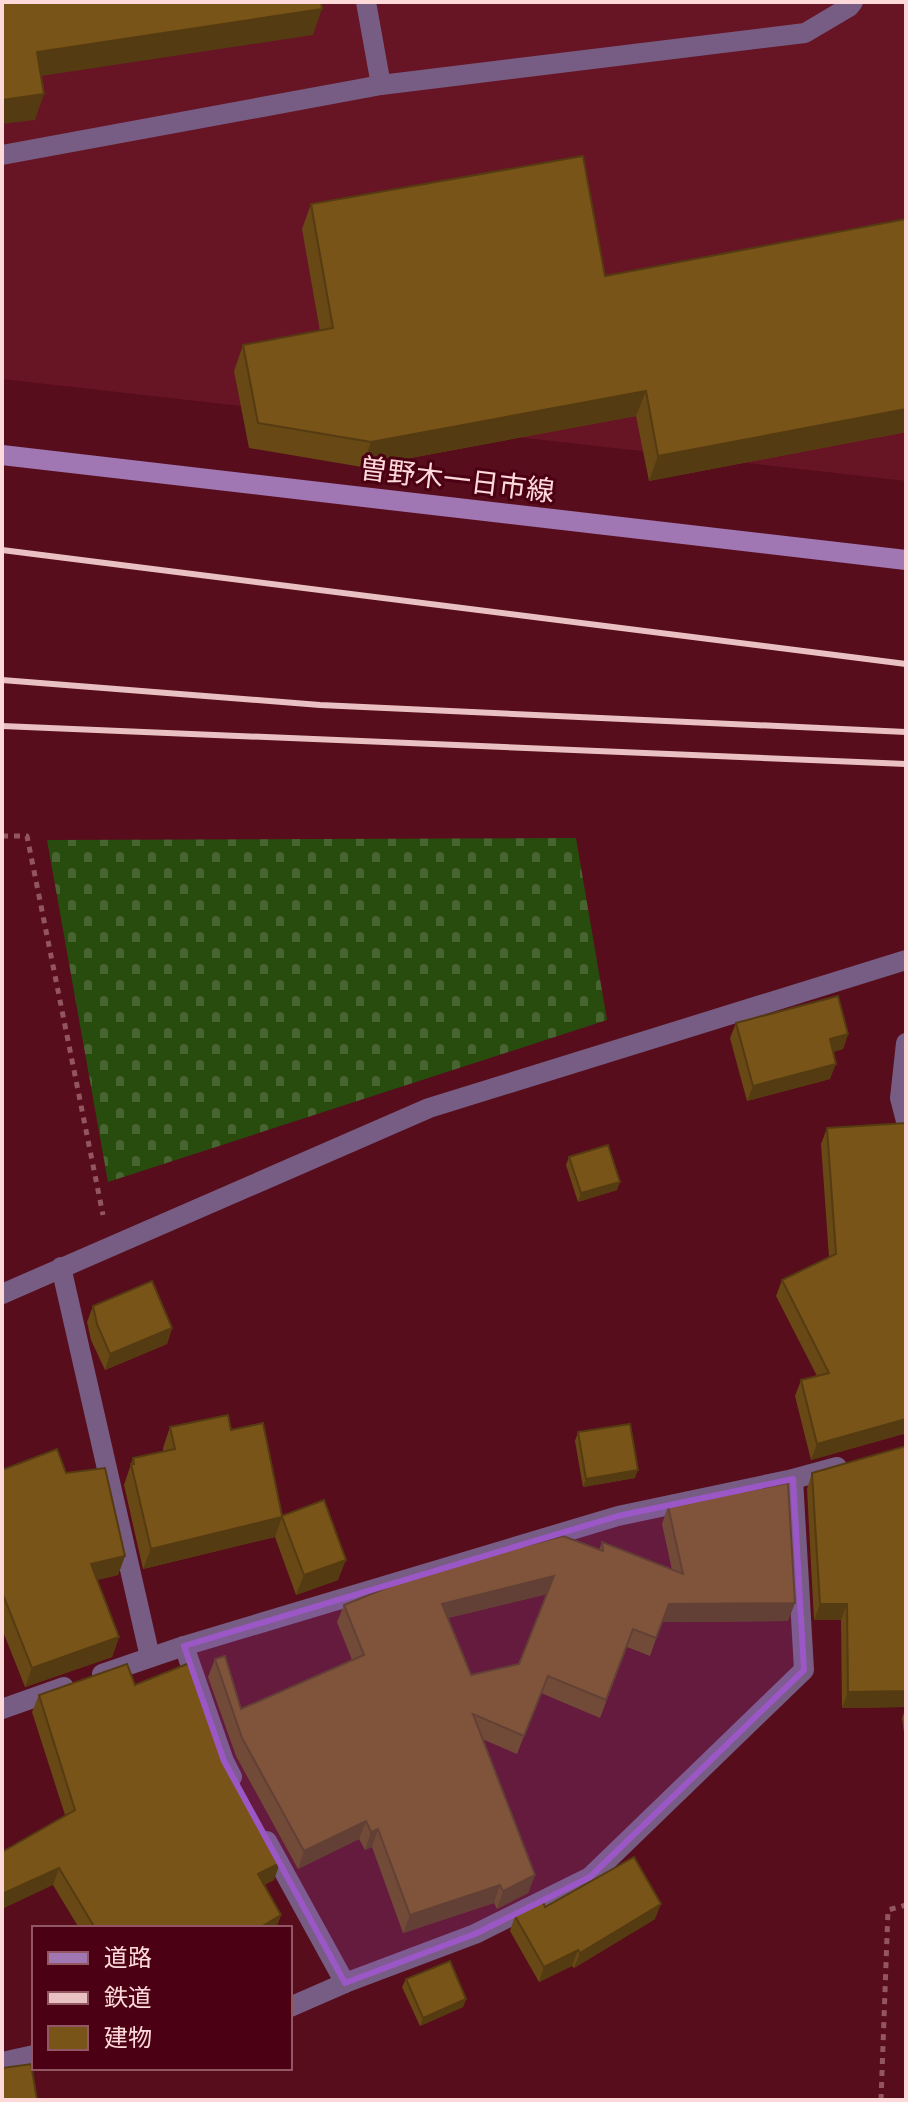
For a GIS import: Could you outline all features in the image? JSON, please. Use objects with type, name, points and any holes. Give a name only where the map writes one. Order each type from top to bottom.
[{"type":"main road","name":"曽野木一日市線","points":[[2,455],[906,560]]},
{"type":"street","points":[[366,2],[381,85]]},
{"type":"street","points":[[2,155],[381,85],[805,33],[853,2]]},
{"type":"street","points":[[2,1294],[429,1108],[906,960]]},
{"type":"street","points":[[906,1043],[900,1098],[906,1121]]},
{"type":"street","points":[[61,1267],[150,1657]]},
{"type":"street","points":[[2,1709],[184,1646],[618,1516],[793,1479],[849,1463]]},
{"type":"street","points":[[292,2006],[475,1934],[590,1877],[804,1670],[793,1479]]},
{"type":"street","points":[[184,1646],[224,1761],[239,1789]]},
{"type":"street","points":[[262,1831],[345,1983]]},
{"type":"street","points":[[2,2062],[32,2055]]},
{"type":"path","points":[[2,836],[27,836],[109,1246]]},
{"type":"path","points":[[881,2100],[888,1910],[906,1905]]},
{"type":"highlighted area","points":[[793,1479],[804,1670],[590,1877],[475,1934],[345,1983],[224,1761],[184,1646],[618,1516]]},
{"type":"shaded area","points":[[2,2],[906,2],[906,481],[2,379]]},
{"type":"green space","points":[[576,838],[607,1020],[108,1182],[47,840]]},
{"type":"building","points":[[2,2],[321,2],[322,9],[37,52],[44,94],[2,100]]},
{"type":"building","points":[[583,156],[605,276],[906,219],[906,409],[658,456],[646,391],[371,442],[258,423],[243,345],[333,328],[311,204]]},
{"type":"building","points":[[838,996],[848,1034],[830,1039],[836,1064],[753,1086],[736,1023]]},
{"type":"building","points":[[906,1123],[906,1419],[817,1444],[801,1380],[829,1373],[782,1280],[836,1254],[827,1128]]},
{"type":"building","points":[[608,1145],[620,1182],[581,1193],[569,1157]]},
{"type":"building","points":[[152,1281],[172,1328],[110,1354],[93,1306]]},
{"type":"building","points":[[228,1415],[231,1430],[263,1423],[282,1516],[324,1500],[346,1560],[304,1575],[282,1517],[151,1549],[131,1464],[134,1464],[133,1458],[175,1449],[170,1427]]},
{"type":"building","points":[[630,1424],[638,1470],[586,1479],[578,1432]]},
{"type":"building","points":[[906,1446],[906,1691],[848,1692],[847,1604],[820,1604],[812,1473]]},
{"type":"building","points":[[57,1449],[66,1473],[105,1468],[125,1556],[91,1564],[119,1637],[32,1668],[2,1592],[2,1470]]},
{"type":"building","points":[[788,1483],[795,1603],[669,1604],[656,1638],[633,1629],[606,1700],[548,1676],[524,1736],[473,1714],[535,1875],[503,1891],[500,1885],[410,1915],[378,1829],[371,1832],[366,1821],[304,1851],[242,1738],[215,1659],[225,1656],[241,1709],[364,1655],[344,1605],[428,1571],[563,1536],[603,1551],[602,1542],[683,1574],[668,1506]],"holes":[[[554,1576],[519,1664],[471,1675],[442,1604]]]},
{"type":"building","points":[[127,1664],[135,1685],[187,1664],[219,1750],[280,1863],[258,1874],[281,1915],[262,1926],[94,1926],[59,1868],[2,1894],[2,1852],[75,1810],[39,1695]]},
{"type":"building","points":[[634,1857],[661,1904],[580,1953],[578,1950],[544,1967],[515,1916],[543,1902],[545,1907]]},
{"type":"building","points":[[450,1961],[466,1999],[423,2018],[406,1979]]},
{"type":"building","points":[[31,2064],[37,2100],[2,2100],[2,2068]]},
{"type":"railway","points":[[2,550],[906,664]]},
{"type":"railway","points":[[2,680],[320,705],[906,732]]},
{"type":"railway","points":[[2,726],[906,764]]}]
